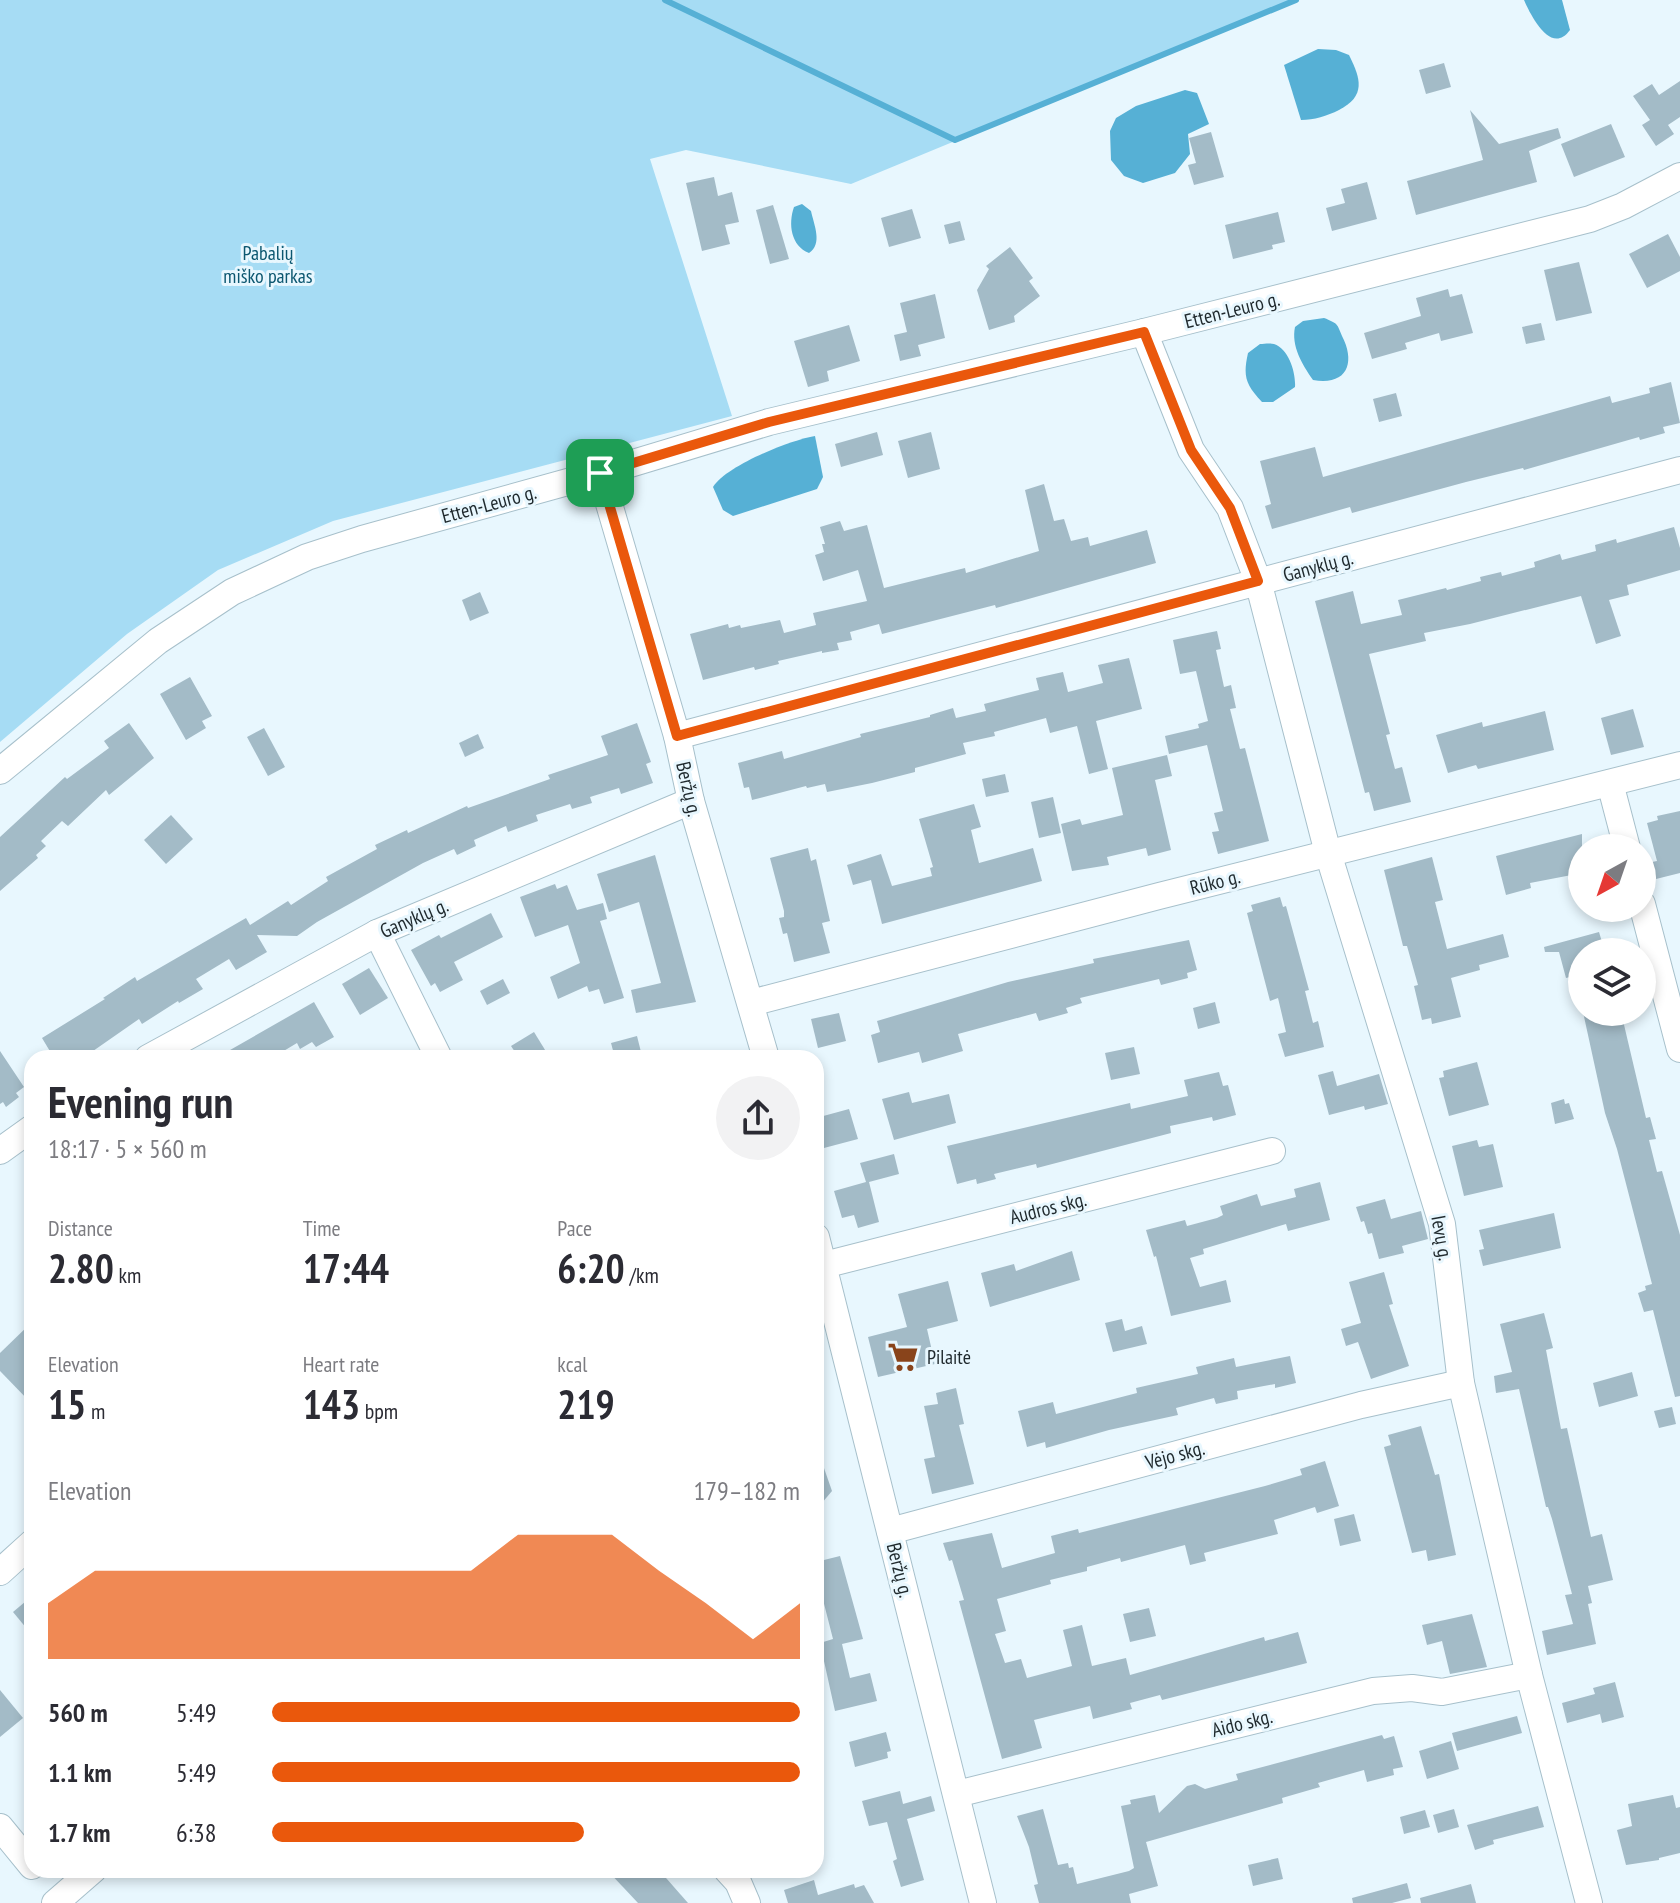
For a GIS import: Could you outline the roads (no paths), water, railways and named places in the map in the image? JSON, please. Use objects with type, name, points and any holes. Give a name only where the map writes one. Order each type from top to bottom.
[{"type":"street","name":"Etten-Leuro g.","points":[[0,771],[158,641],[232,592],[307,557],[769,422],[1144,332],[1590,219],[1623,206],[1680,176]]},
{"type":"street","name":"Ievų g.","points":[[1144,332],[1191,450],[1230,508],[1258,581],[1328,853],[1442,1224],[1461,1383],[1529,1675],[1589,1903]]},
{"type":"street","name":"Ganyklų g.","points":[[677,736],[1680,470]]},
{"type":"street","name":"Beržų g.","points":[[600,473],[764,1050]]},
{"type":"street","name":"Rūko g.","points":[[751,1003],[1680,765]]},
{"type":"street","points":[[1610,783],[1623,834]]},
{"type":"street","name":"Ganyklų g.","points":[[163,1050],[377,933],[691,801]]},
{"type":"street","points":[[1647,922],[1680,1049]]},
{"type":"street","points":[[377,933],[435,1050]]},
{"type":"street","points":[[0,1151],[24,1134]]},
{"type":"street","name":"Audros skg.","points":[[824,1265],[1272,1151]]},
{"type":"street","name":"Beržų g.","points":[[824,1281],[983,1903]]},
{"type":"street","name":"Vėjo skg.","points":[[890,1531],[1361,1405],[1461,1383]]},
{"type":"street","points":[[0,1572],[24,1550]]},
{"type":"street","name":"Aido skg.","points":[[957,1794],[1373,1691],[1412,1688],[1442,1692],[1529,1675]]},
{"type":"street","points":[[0,1827],[24,1856]]},
{"type":"street","points":[[41,1878],[57,1901],[84,1878]]},
{"type":"street","points":[[734,1878],[747,1903]]},
{"type":"waterway","points":[[665,0],[955,140],[1296,0]]},
{"type":"place","name":"Pilaitė","points":[[903,1357]]},
{"type":"park label","name":"Pabalių miško parkas","points":[[268,264]]}]
